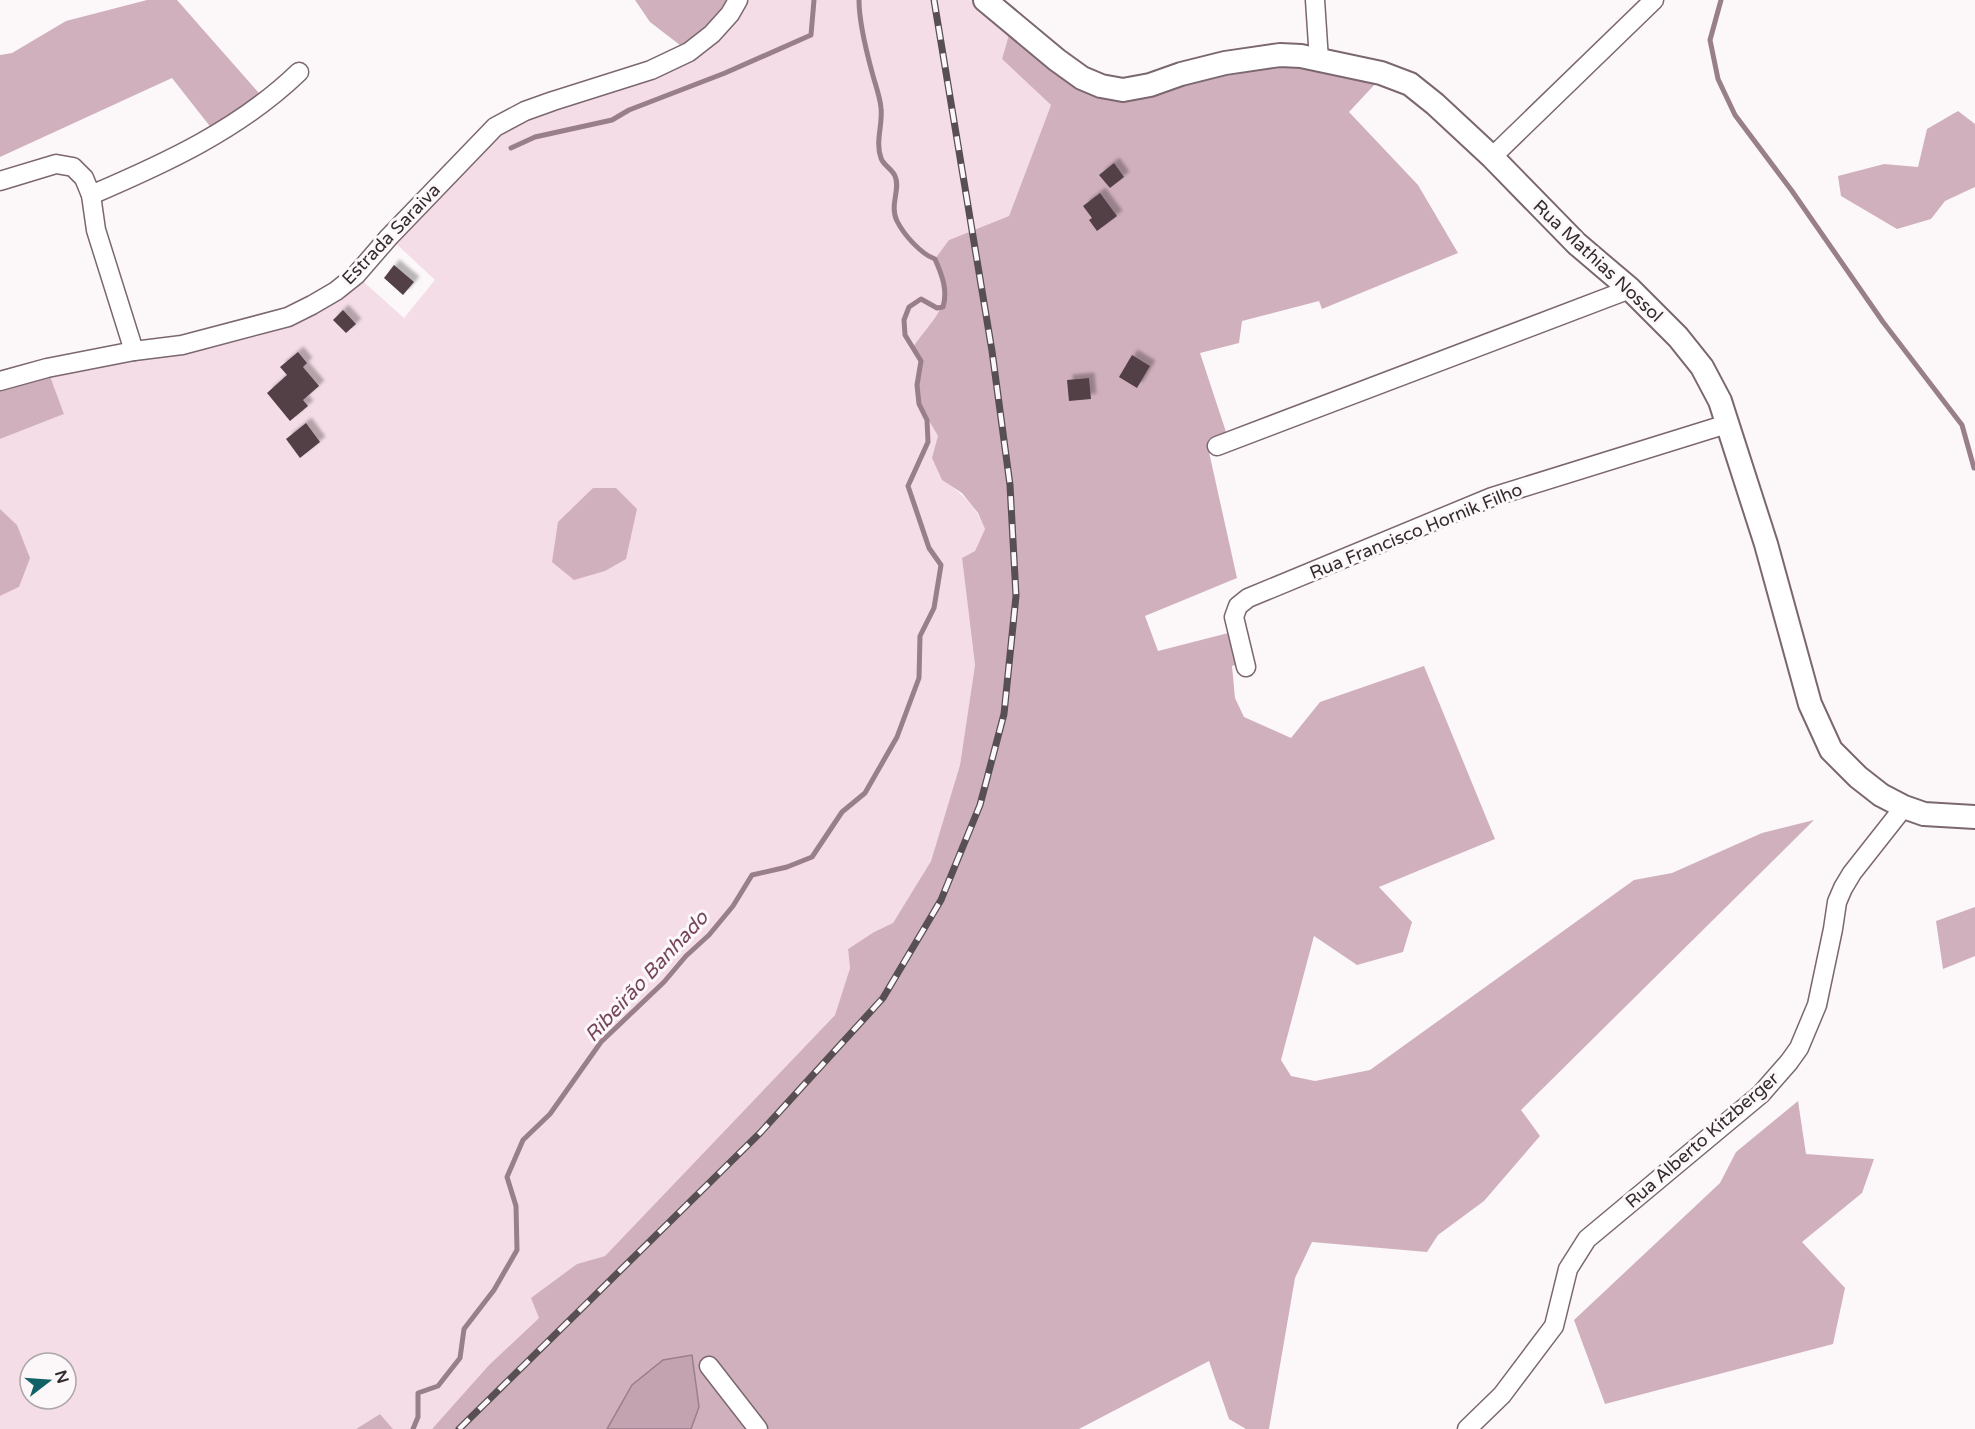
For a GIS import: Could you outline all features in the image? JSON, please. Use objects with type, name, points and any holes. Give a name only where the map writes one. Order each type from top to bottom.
[{"type":"street","name":"Estrada Saraiva","points":[[0,381],[48,368],[134,351],[182,345],[288,317],[312,305],[336,291],[356,274],[495,127],[525,111],[651,70],[688,52],[712,34],[730,14],[738,0]]},
{"type":"street","name":"Rua Mathias Nossol","points":[[985,0],[1082,78],[1101,86],[1123,90],[1150,85],[1181,74],[1225,63],[1280,55],[1381,73],[1410,84],[1435,104],[1577,244],[1630,289],[1678,337],[1702,368],[1720,401],[1766,544],[1810,704],[1831,750],[1858,777],[1881,795],[1905,807],[1924,814],[1975,817]]},
{"type":"street","points":[[1315,0],[1318,60]]},
{"type":"street","points":[[1492,158],[1654,0]]},
{"type":"street","points":[[91,195],[196,147],[279,91],[299,72]]},
{"type":"street","points":[[0,181],[56,164],[73,167],[84,178],[91,195],[96,230],[134,351]]},
{"type":"street","points":[[1217,446],[1630,289]]},
{"type":"street","name":"Rua Francisco Hornik Filho","points":[[1246,667],[1234,618],[1238,606],[1248,598],[1492,497],[1726,424]]},
{"type":"street","name":"Rua Alberto Kitzberger","points":[[1467,1429],[1502,1395],[1554,1326],[1568,1269],[1587,1239],[1761,1094],[1799,1048],[1817,1005],[1837,902],[1843,888],[1852,873],[1905,807]]},
{"type":"street","points":[[709,1366],[758,1429]]},
{"type":"shaded area","points":[[147,0],[177,0],[266,101],[216,134],[172,78],[0,157],[0,55],[12,53],[66,21]]},
{"type":"shaded area","points":[[635,0],[738,0],[689,52],[650,22]]},
{"type":"shaded area","points":[[738,0],[973,0],[1010,31],[1002,59],[1051,105],[1009,216],[949,240],[943,276],[945,298],[921,361],[917,385],[919,404],[938,436],[942,480],[968,501],[985,529],[975,551],[962,558],[975,665],[960,765],[931,861],[893,923],[848,949],[850,968],[835,1015],[605,1256],[577,1264],[539,1318],[489,1365],[432,1429],[393,1429],[380,1414],[356,1429],[0,1429],[0,596],[19,587],[17,525],[0,509],[0,439],[64,414],[47,368],[288,317],[356,275],[404,318],[435,280],[389,237],[495,127],[651,70]]},
{"type":"shaded area","points":[[1010,31],[1081,84],[1281,63],[1377,82],[1349,112],[1418,185],[1458,253],[1322,309],[1319,301],[1242,321],[1239,343],[1200,353],[1229,441],[1209,452],[1237,578],[1145,616],[1158,651],[1236,631],[1244,663],[1232,666],[1235,698],[1244,717],[1291,738],[1320,702],[1424,666],[1495,839],[1379,887],[1412,922],[1403,952],[1357,965],[1314,936],[1281,1060],[1291,1076],[1315,1081],[1370,1070],[1634,880],[1672,873],[1762,833],[1814,820],[1521,1110],[1540,1136],[1484,1201],[1438,1235],[1427,1252],[1312,1242],[1295,1278],[1269,1429],[1246,1429],[1229,1419],[1209,1361],[1079,1429],[432,1429],[489,1365],[539,1318],[531,1298],[577,1264],[605,1256],[835,1015],[850,968],[848,949],[893,923],[931,861],[960,765],[975,665],[962,558],[975,551],[985,529],[978,513],[962,493],[942,480],[932,458],[938,436],[919,404],[917,385],[921,361],[913,347],[937,315],[944,298],[944,287],[935,259],[949,240],[1009,216],[1051,105],[1002,59]]},
{"type":"shaded area","points":[[1958,111],[1975,124],[1975,187],[1945,201],[1931,219],[1897,229],[1841,196],[1838,176],[1884,164],[1918,167],[1927,129]]},
{"type":"shaded area","points":[[47,368],[64,414],[0,439],[0,381]]},
{"type":"shaded area","points":[[593,488],[616,488],[637,509],[626,559],[605,571],[574,580],[552,562],[558,522]]},
{"type":"shaded area","points":[[0,509],[17,525],[30,558],[19,587],[0,596]]},
{"type":"shaded area","points":[[1975,907],[1975,956],[1943,969],[1936,921]]},
{"type":"shaded area","points":[[1798,1101],[1806,1154],[1874,1159],[1862,1193],[1802,1242],[1845,1288],[1833,1344],[1605,1404],[1574,1320],[1720,1183],[1736,1152]]},
{"type":"shaded area","points":[[692,1355],[699,1407],[691,1429],[607,1429],[632,1385],[663,1360]]},
{"type":"shaded area","points":[[380,1414],[393,1429],[356,1429]]},
{"type":"building","points":[[1114,163],[1124,177],[1110,188],[1099,175]]},
{"type":"building","points":[[1100,193],[1117,216],[1097,231],[1089,220],[1092,218],[1083,206]]},
{"type":"building","points":[[394,265],[414,282],[403,295],[384,278]]},
{"type":"building","points":[[343,310],[356,324],[346,333],[333,320]]},
{"type":"building","points":[[298,352],[307,363],[303,367],[319,386],[303,400],[308,406],[290,421],[267,393],[287,375],[280,367]]},
{"type":"building","points":[[1132,355],[1150,366],[1137,388],[1119,377]]},
{"type":"building","points":[[1089,378],[1091,399],[1069,401],[1067,380]]},
{"type":"building","points":[[306,423],[320,442],[300,458],[286,439]]},
{"type":"waterway","points":[[511,148],[535,137],[612,120],[629,110],[725,73],[811,35],[814,0]]},
{"type":"waterway","name":"Ribeirão Banhado","points":[[413,1429],[418,1417],[418,1393],[438,1386],[460,1358],[464,1329],[494,1290],[517,1250],[516,1206],[507,1177],[523,1140],[550,1114],[601,1042],[709,935],[733,906],[752,875],[787,867],[812,857],[842,812],[865,793],[897,737],[919,678],[920,636],[934,608],[941,565],[929,548],[908,486],[928,442],[927,420],[919,404],[917,385],[921,361],[905,335],[904,320],[909,307],[921,299],[937,308],[943,307],[945,289],[935,259],[924,253],[908,238],[895,215],[894,203],[897,186],[894,174],[882,160],[879,152],[880,104],[863,36],[859,0]]},
{"type":"waterway","points":[[1721,0],[1710,40],[1718,79],[1735,115],[1792,191],[1883,322],[1962,425],[1974,468]]},
{"type":"railway","points":[[459,1429],[760,1133],[883,998],[941,900],[980,805],[1004,714],[1016,596],[1010,485],[992,351],[934,0]]}]
